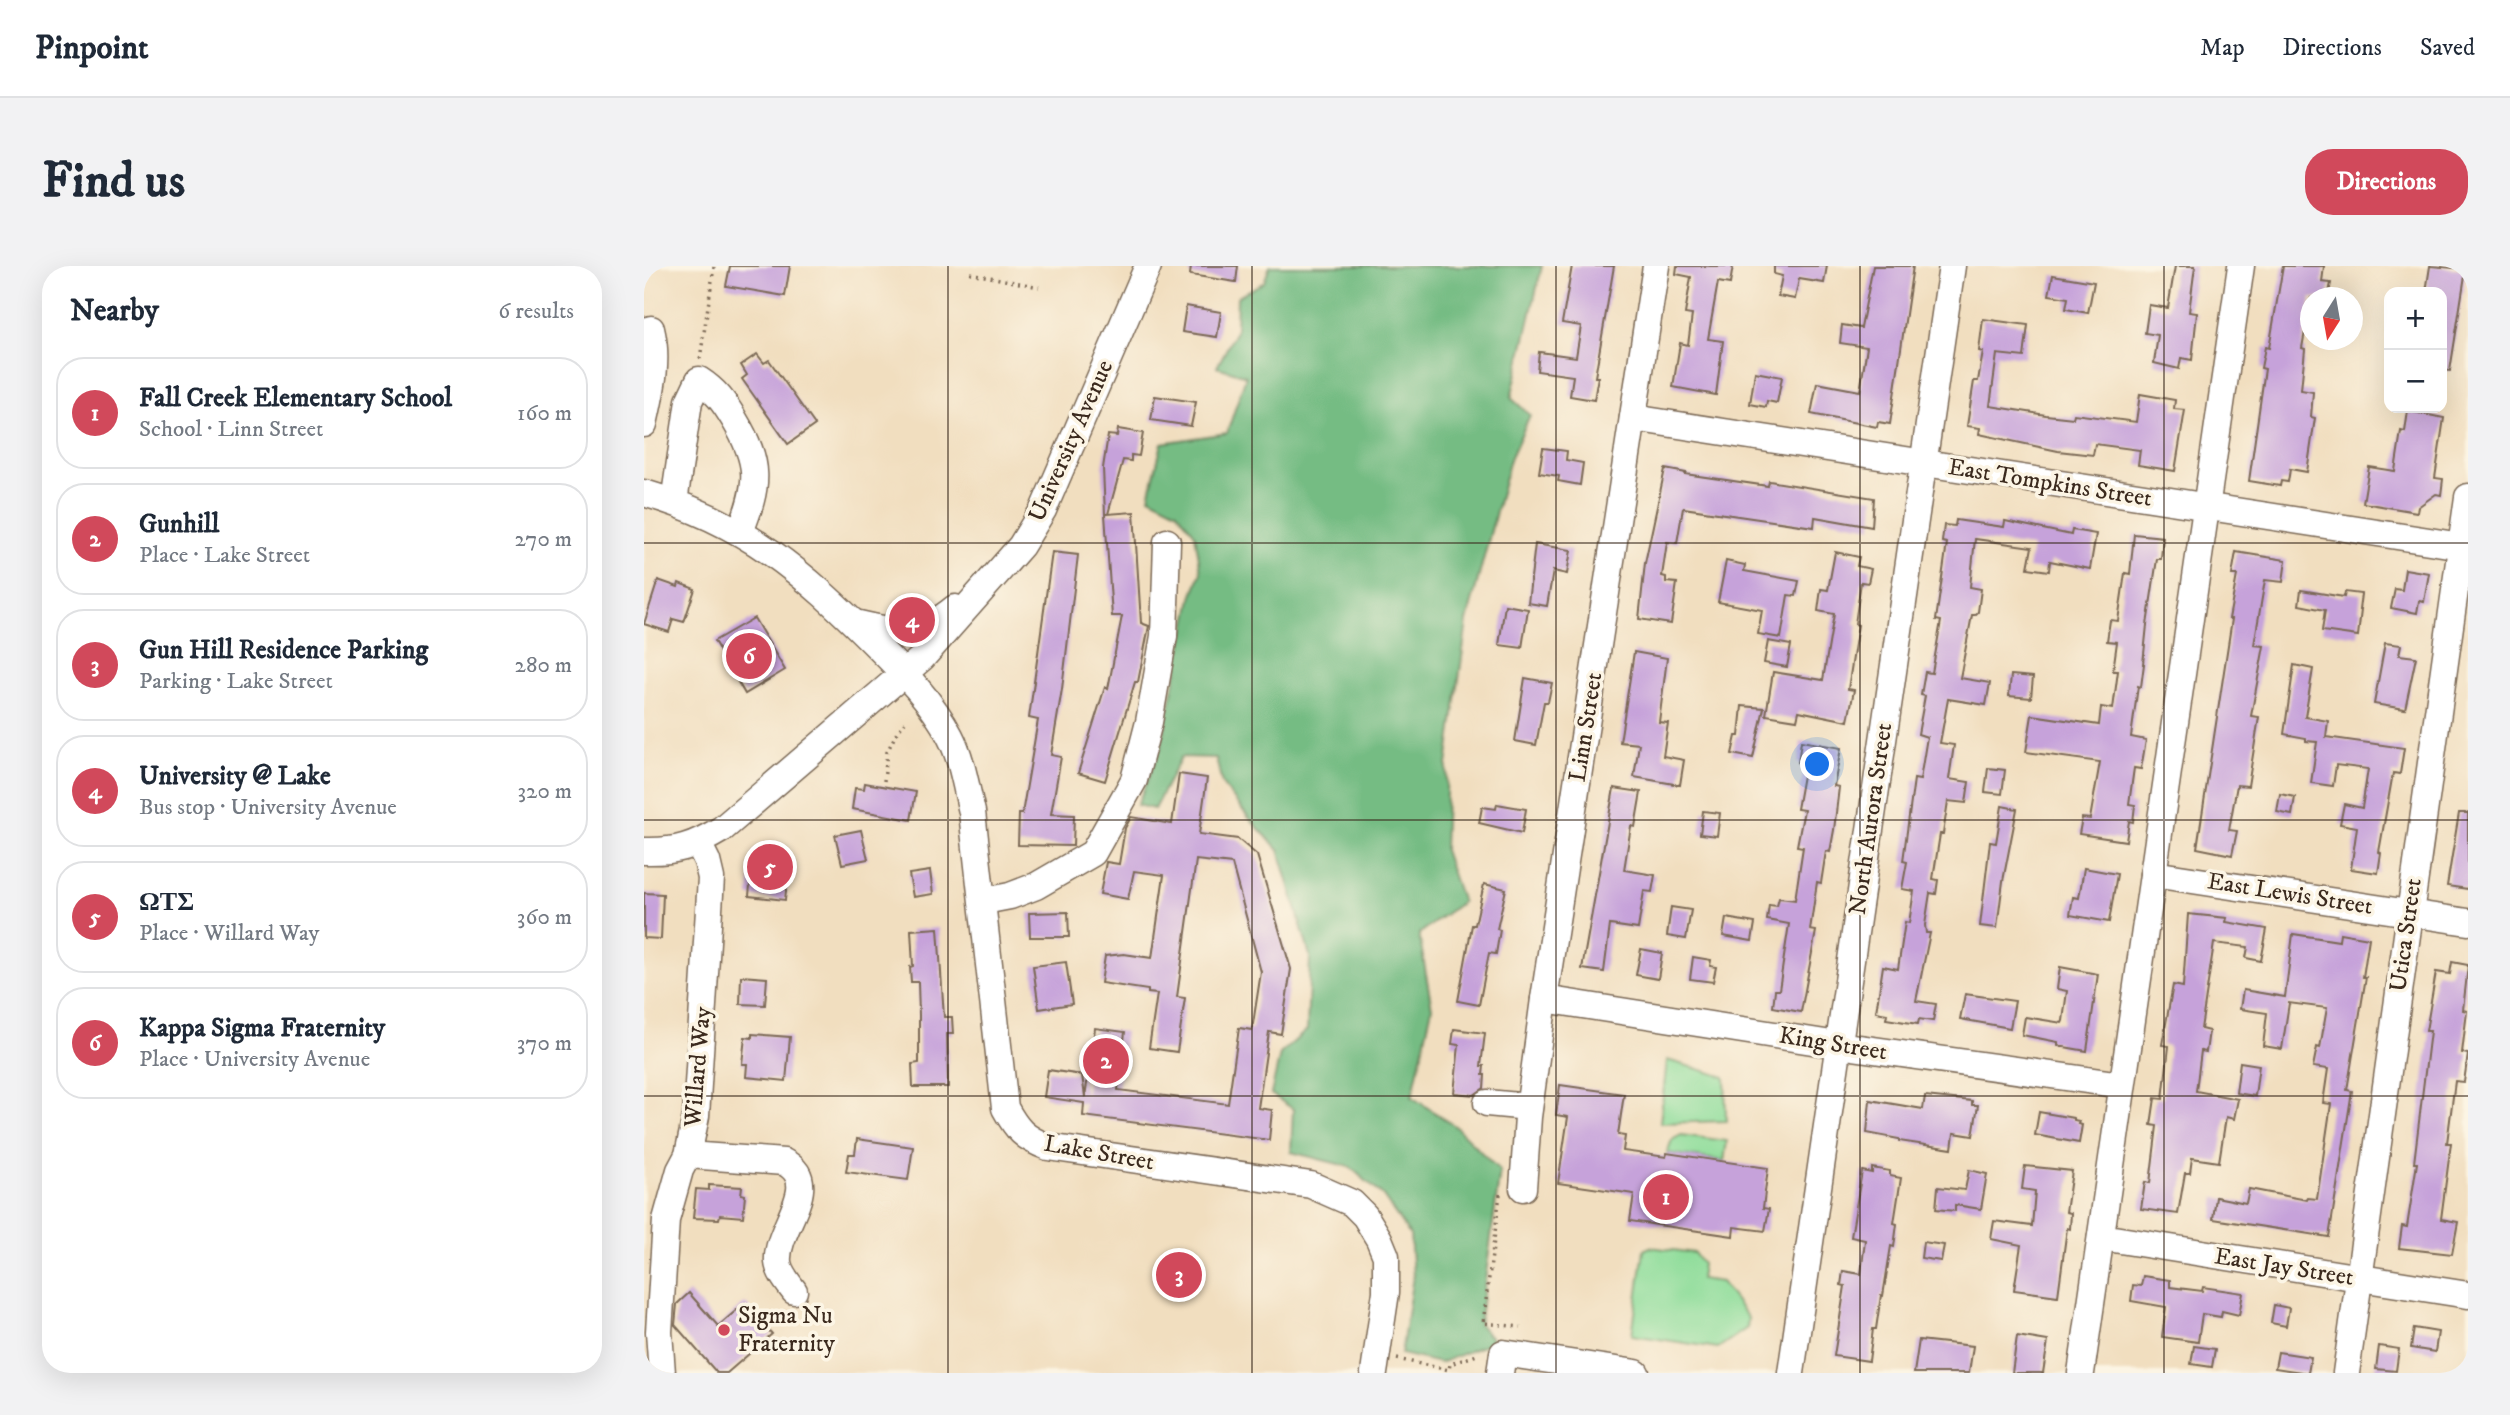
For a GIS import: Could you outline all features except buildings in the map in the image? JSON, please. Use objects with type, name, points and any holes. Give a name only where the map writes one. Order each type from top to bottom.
[{"type":"street","name":"University Avenue","points":[[904,673],[932,647],[1021,546],[1043,510],[1148,266]]},
{"type":"street","name":"Linn Street","points":[[1523,1188],[1529,1107],[1544,999],[1656,266]]},
{"type":"street","name":"North Aurora Street","points":[[1791,1373],[1952,266]]},
{"type":"street","points":[[2081,1373],[2241,266]]},
{"type":"street","points":[[644,424],[656,349],[651,329]]},
{"type":"street","points":[[674,502],[689,401],[699,380],[722,398],[749,444],[755,469],[755,491],[740,532]]},
{"type":"street","name":"East Tompkins Street","points":[[1633,418],[2464,547]]},
{"type":"street","points":[[644,493],[706,514],[740,532],[793,569],[853,622],[904,673],[722,829],[698,843],[671,852],[644,851]]},
{"type":"street","name":"Utica Street","points":[[2346,1373],[2409,913],[2464,547],[2468,497]]},
{"type":"street","points":[[984,901],[1010,896],[1036,886],[1093,853],[1134,780],[1149,722],[1164,636],[1167,542]]},
{"type":"street","points":[[853,622],[887,631],[914,632],[946,615],[995,576]]},
{"type":"street","name":"Lake Street","points":[[904,673],[935,711],[951,737],[972,812],[1005,1108],[1016,1128],[1031,1141],[1048,1147],[1311,1185],[1352,1203],[1365,1216],[1379,1239],[1385,1256],[1385,1366]]},
{"type":"street","name":"Willard Way","points":[[662,1373],[659,1332],[666,1220],[676,1181],[688,1155],[696,1116],[711,878],[707,861],[698,843]]},
{"type":"street","name":"East Lewis Street","points":[[2153,874],[2468,922]]},
{"type":"street","name":"King Street","points":[[1544,999],[1838,1045],[2122,1085]]},
{"type":"street","points":[[1487,1103],[1529,1107]]},
{"type":"street","points":[[688,1155],[785,1161],[797,1168],[802,1181],[799,1195],[778,1249],[778,1265],[793,1291]]},
{"type":"street","name":"East Jay Street","points":[[2101,1237],[2468,1295]]},
{"type":"street","points":[[1494,1360],[1636,1373]]},
{"type":"path","points":[[699,380],[701,343],[714,267]]},
{"type":"path","points":[[970,272],[1039,287]]},
{"type":"path","points":[[884,780],[887,752],[905,722]]},
{"type":"path","points":[[1521,1327],[1483,1323],[1501,1186],[1523,1188]]},
{"type":"path","points":[[1385,1366],[1449,1370],[1450,1364],[1494,1360]]},
{"type":"green space","points":[[1270,266],[1542,266],[1511,398],[1530,415],[1510,459],[1467,621],[1447,765],[1444,850],[1462,902],[1419,934],[1432,1008],[1412,1097],[1455,1126],[1500,1171],[1479,1325],[1496,1343],[1440,1363],[1401,1354],[1413,1276],[1410,1235],[1382,1195],[1350,1167],[1291,1152],[1293,1109],[1271,1094],[1280,1054],[1307,1030],[1310,956],[1279,850],[1222,784],[1216,758],[1181,757],[1154,809],[1137,805],[1161,748],[1192,598],[1201,572],[1195,534],[1177,511],[1149,497],[1162,443],[1227,433],[1246,376],[1217,367],[1236,331],[1237,297],[1264,282]]},
{"type":"green space","points":[[1667,1060],[1725,1077],[1726,1121],[1660,1123]]},
{"type":"green space","points":[[1681,1135],[1727,1141],[1724,1161],[1667,1153],[1672,1140]]},
{"type":"green space","points":[[1650,1247],[1694,1253],[1702,1264],[1700,1279],[1721,1282],[1748,1318],[1747,1328],[1718,1348],[1632,1335],[1644,1250]]},
{"type":"place","name":"University @ Lake","points":[[912,620]]},
{"type":"place","name":"Kappa Sigma Fraternity","points":[[749,656]]},
{"type":"place","name":"ΩΤΣ","points":[[770,867]]},
{"type":"place","name":"Gunhill","points":[[1106,1061]]},
{"type":"place","name":"Fall Creek Elementary School","points":[[1666,1197]]},
{"type":"place","name":"Gun Hill Residence Parking","points":[[1179,1275]]},
{"type":"place","name":"Sigma Nu Fraternity","points":[[724,1330]]}]
